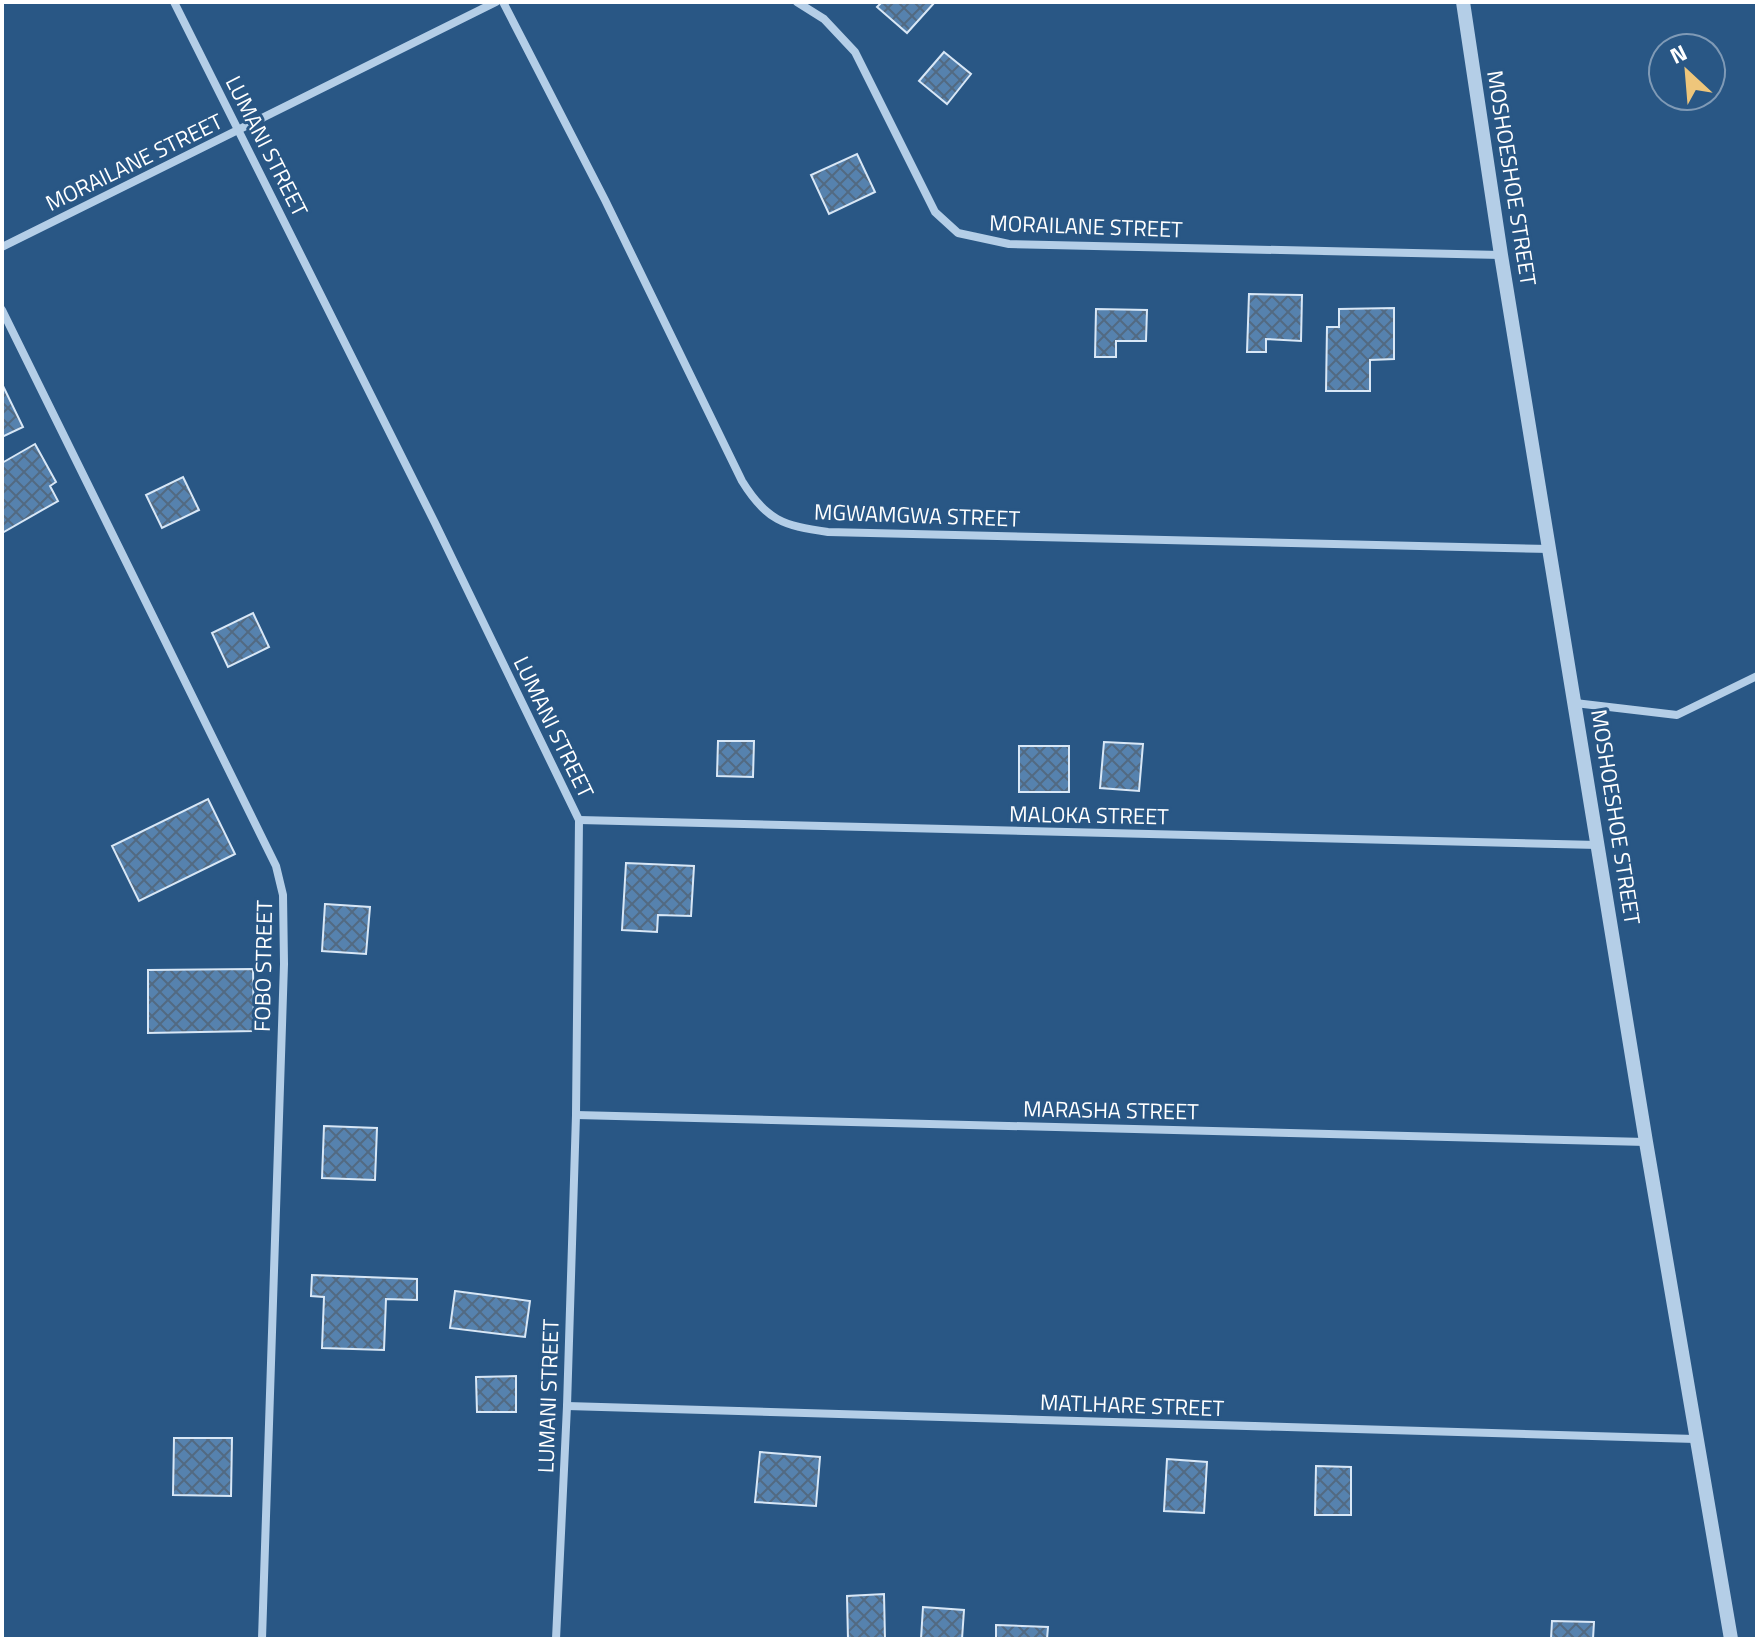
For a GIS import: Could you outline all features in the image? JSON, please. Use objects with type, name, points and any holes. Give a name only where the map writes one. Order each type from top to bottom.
[{"type":"street","name":"LUMANI STREET","points":[[174,2],[579,820],[576,1115],[556,1639]]},
{"type":"street","name":"MORAILANE STREET","points":[[2,247],[496,2]]},
{"type":"street","name":"MGWAMGWA STREET","points":[[503,2],[605,200],[742,481],[758,507],[778,519],[800,528],[828,532],[1550,549]]},
{"type":"street","name":"MORAILANE STREET","points":[[797,2],[824,19],[855,52],[935,212],[958,233],[1009,244],[1501,255]]},
{"type":"street","name":"MOSHOESHOE STREET","points":[[1463,2],[1501,255],[1646,1142],[1731,1639]]},
{"type":"street","name":"FOBO STREET","points":[[2,310],[276,866],[283,895],[284,964],[262,1639]]},
{"type":"street","points":[[1575,703],[1677,715],[1757,676]]},
{"type":"street","name":"MALOKA STREET","points":[[579,820],[1598,845]]},
{"type":"street","name":"MARASHA STREET","points":[[576,1115],[1646,1142]]},
{"type":"street","name":"MATLHARE STREET","points":[[567,1406],[1695,1439]]},
{"type":"building","points":[[882,2],[935,2],[907,33],[877,7]]},
{"type":"building","points":[[944,52],[971,74],[947,104],[919,81]]},
{"type":"building","points":[[857,154],[875,192],[829,214],[811,175]]},
{"type":"building","points":[[1249,294],[1302,295],[1301,341],[1266,339],[1266,352],[1247,352]]},
{"type":"building","points":[[1394,308],[1394,359],[1370,360],[1370,391],[1326,391],[1327,327],[1339,327],[1339,309]]},
{"type":"building","points":[[1096,309],[1147,310],[1146,341],[1116,341],[1116,357],[1095,357]]},
{"type":"building","points":[[2,387],[23,427],[2,437]]},
{"type":"building","points":[[35,444],[56,482],[50,486],[58,501],[2,533],[2,463]]},
{"type":"building","points":[[183,477],[199,510],[162,528],[146,495]]},
{"type":"building","points":[[253,613],[269,647],[228,667],[212,633]]},
{"type":"building","points":[[718,741],[754,741],[753,777],[717,776]]},
{"type":"building","points":[[1104,742],[1143,744],[1139,791],[1100,788]]},
{"type":"building","points":[[1019,746],[1069,746],[1069,792],[1019,792]]},
{"type":"building","points":[[208,799],[235,854],[139,901],[112,846]]},
{"type":"building","points":[[626,863],[694,866],[691,916],[658,915],[657,932],[622,930]]},
{"type":"building","points":[[325,904],[370,907],[366,954],[322,951]]},
{"type":"building","points":[[253,969],[254,1031],[148,1033],[148,970]]},
{"type":"building","points":[[324,1126],[377,1128],[375,1180],[322,1178]]},
{"type":"building","points":[[312,1275],[417,1279],[417,1300],[386,1299],[384,1350],[322,1348],[324,1297],[311,1296]]},
{"type":"building","points":[[455,1291],[530,1301],[525,1337],[450,1328]]},
{"type":"building","points":[[516,1376],[516,1412],[477,1412],[476,1377]]},
{"type":"building","points":[[174,1438],[232,1438],[231,1496],[173,1495]]},
{"type":"building","points":[[760,1452],[820,1457],[816,1506],[755,1502]]},
{"type":"building","points":[[1167,1459],[1207,1462],[1204,1513],[1164,1511]]},
{"type":"building","points":[[1316,1466],[1351,1467],[1351,1515],[1315,1515]]},
{"type":"building","points":[[884,1594],[885,1639],[848,1639],[847,1596]]},
{"type":"building","points":[[923,1607],[964,1610],[962,1639],[921,1639]]},
{"type":"building","points":[[1552,1621],[1594,1622],[1593,1639],[1551,1639]]},
{"type":"building","points":[[996,1625],[1048,1627],[1047,1639],[996,1639]]}]
